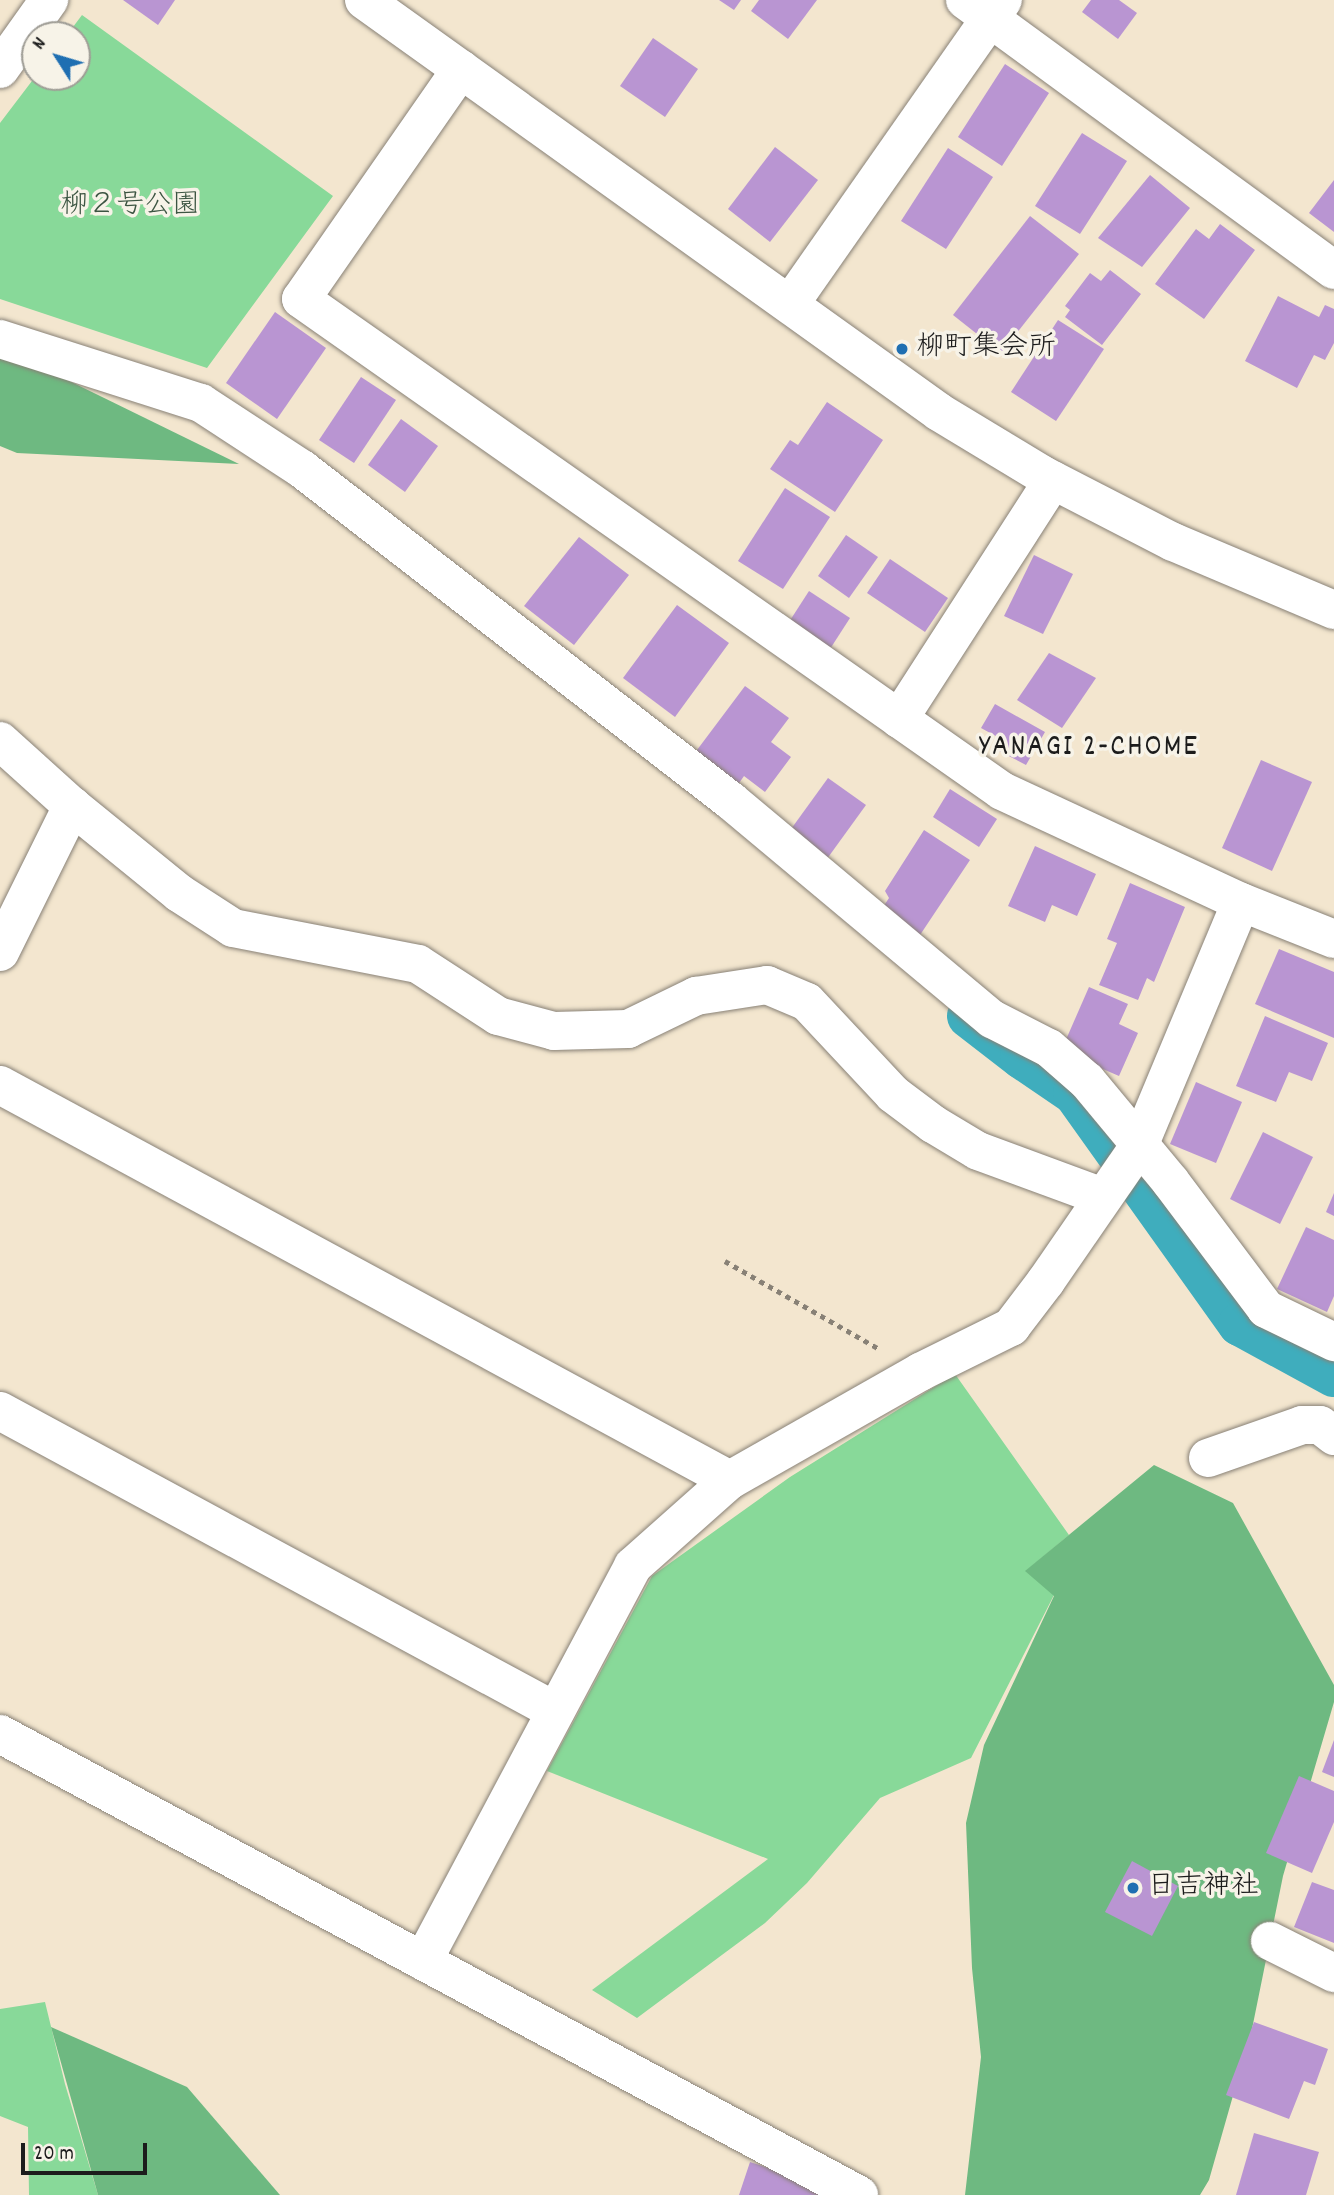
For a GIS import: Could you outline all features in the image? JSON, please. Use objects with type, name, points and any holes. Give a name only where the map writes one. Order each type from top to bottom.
[{"type":"street","points":[[0,69],[49,0]]},
{"type":"street","points":[[364,0],[939,412],[1053,480],[1173,542],[1334,610]]},
{"type":"street","points":[[790,303],[986,6],[1334,270]]},
{"type":"street","points":[[461,69],[301,299],[1002,791],[1241,902],[1334,939]]},
{"type":"street","points":[[0,339],[201,403],[302,469],[731,801],[992,1019],[1049,1048],[1087,1081],[1266,1310],[1334,1342]]},
{"type":"street","points":[[899,719],[1053,480]]},
{"type":"street","points":[[0,741],[72,806],[179,893],[233,928],[418,964],[498,1016],[554,1031],[628,1030],[696,996],[767,985],[807,1002],[892,1094],[933,1124],[978,1152],[1103,1197]]},
{"type":"street","points":[[0,952],[72,806]]},
{"type":"street","points":[[423,1961],[633,1566],[730,1480],[920,1372],[1011,1326],[1139,1146],[1241,902]]},
{"type":"street","points":[[0,1085],[730,1480]]},
{"type":"street","points":[[0,1411],[555,1711]]},
{"type":"street","points":[[1208,1458],[1302,1425],[1320,1425],[1334,1436]]},
{"type":"street","points":[[0,1734],[859,2195]]},
{"type":"street","points":[[1270,1941],[1334,1973]]},
{"type":"path","points":[[725,1261],[920,1372]]},
{"type":"green space","name":"柳２号公園","points":[[82,15],[90,21],[78,21]]},
{"type":"green space","name":"柳２号公園","points":[[91,21],[333,196],[207,368],[0,299],[0,123],[24,91],[91,91]]},
{"type":"green space","points":[[0,347],[239,464],[17,453],[0,446]]},
{"type":"green space","points":[[955,1374],[1069,1535],[1026,1571],[1054,1595],[971,1758],[880,1798],[807,1883],[765,1923],[637,2018],[592,1990],[768,1859],[547,1771],[652,1576],[790,1477]]},
{"type":"green space","points":[[1154,1465],[1233,1503],[1334,1685],[1334,1702],[1283,1876],[1252,2029],[1209,2180],[1200,2195],[965,2195],[981,2057],[972,1968],[966,1823],[984,1745],[1054,1596],[1025,1571]]},
{"type":"green space","points":[[45,2002],[65,2084],[98,2195],[29,2195],[28,2127],[0,2116],[0,2009]]},
{"type":"green space","points":[[51,2027],[187,2087],[280,2195],[98,2195]]},
{"type":"building","points":[[123,0],[175,0],[158,25]]},
{"type":"building","points":[[719,0],[741,0],[734,10]]},
{"type":"building","points":[[759,0],[817,0],[788,39],[751,11]]},
{"type":"building","points":[[1091,0],[1119,0],[1137,13],[1118,39],[1082,12]]},
{"type":"building","points":[[653,38],[698,69],[665,117],[620,86]]},
{"type":"building","points":[[1005,64],[1049,93],[1002,166],[958,137]]},
{"type":"building","points":[[1082,133],[1127,161],[1080,234],[1035,206]]},
{"type":"building","points":[[775,147],[818,180],[770,242],[728,209]]},
{"type":"building","points":[[948,148],[993,177],[946,249],[901,221]]},
{"type":"building","points":[[1150,175],[1190,208],[1142,267],[1098,238]]},
{"type":"building","points":[[1334,180],[1334,232],[1309,213]]},
{"type":"building","points":[[1030,216],[1079,254],[1001,353],[953,315]]},
{"type":"building","points":[[1220,224],[1255,250],[1204,319],[1155,284],[1196,229],[1209,239]]},
{"type":"building","points":[[1110,270],[1141,294],[1102,345],[1065,317],[1070,310],[1065,306],[1090,273],[1101,281]]},
{"type":"building","points":[[1278,296],[1319,317],[1325,305],[1334,309],[1334,343],[1325,360],[1314,355],[1297,388],[1245,361]]},
{"type":"building","points":[[275,312],[326,348],[277,419],[226,383]]},
{"type":"building","points":[[1058,320],[1104,349],[1056,421],[1011,392]]},
{"type":"building","points":[[361,377],[396,400],[354,463],[319,440]]},
{"type":"building","points":[[827,402],[883,440],[835,512],[770,469],[790,440],[798,445]]},
{"type":"building","points":[[401,419],[438,446],[405,492],[368,465]]},
{"type":"building","points":[[785,488],[830,517],[783,589],[738,561]]},
{"type":"building","points":[[846,535],[878,557],[849,598],[818,576]]},
{"type":"building","points":[[579,537],[629,575],[574,645],[524,606]]},
{"type":"building","points":[[1034,555],[1073,574],[1043,634],[1004,616]]},
{"type":"building","points":[[890,559],[948,598],[925,632],[867,593]]},
{"type":"building","points":[[809,591],[850,618],[830,649],[789,622]]},
{"type":"building","points":[[677,605],[729,643],[675,717],[623,678]]},
{"type":"building","points":[[1049,653],[1096,678],[1062,728],[1017,700]]},
{"type":"building","points":[[745,686],[789,718],[771,742],[791,757],[765,792],[744,776],[737,786],[694,754]]},
{"type":"building","points":[[995,704],[1045,732],[1026,765],[999,751],[1005,741],[981,728]]},
{"type":"building","points":[[1261,760],[1312,782],[1272,871],[1222,848]]},
{"type":"building","points":[[828,778],[866,805],[824,863],[786,836]]},
{"type":"building","points":[[950,789],[997,819],[979,847],[933,817]]},
{"type":"building","points":[[924,830],[970,860],[918,938],[879,913],[889,898],[885,891]]},
{"type":"building","points":[[1035,846],[1096,874],[1077,916],[1052,905],[1045,922],[1008,906]]},
{"type":"building","points":[[1130,883],[1185,907],[1154,982],[1147,978],[1138,1000],[1099,985],[1117,943],[1107,939]]},
{"type":"building","points":[[1279,949],[1334,972],[1334,1038],[1255,1004]]},
{"type":"building","points":[[1089,987],[1128,1004],[1119,1024],[1138,1033],[1119,1076],[1061,1051]]},
{"type":"building","points":[[1265,1016],[1328,1043],[1312,1081],[1289,1072],[1276,1102],[1236,1086]]},
{"type":"building","points":[[1196,1082],[1242,1102],[1216,1163],[1170,1144]]},
{"type":"building","points":[[1263,1132],[1313,1157],[1280,1224],[1230,1199]]},
{"type":"building","points":[[1334,1193],[1334,1216],[1326,1212]]},
{"type":"building","points":[[1306,1227],[1334,1240],[1334,1296],[1327,1312],[1277,1289]]},
{"type":"building","points":[[1334,1740],[1334,1777],[1322,1772]]},
{"type":"building","points":[[1299,1776],[1334,1791],[1334,1822],[1312,1873],[1266,1853]]},
{"type":"building","points":[[1132,1861],[1178,1886],[1152,1936],[1105,1912]]},
{"type":"building","points":[[1312,1882],[1334,1890],[1334,1943],[1294,1927]]},
{"type":"building","points":[[1254,2022],[1328,2049],[1315,2085],[1304,2081],[1289,2119],[1226,2095]]},
{"type":"building","points":[[1254,2133],[1319,2152],[1306,2195],[1236,2195]]},
{"type":"building","points":[[750,2162],[833,2189],[831,2195],[739,2195]]},
{"type":"waterway","points":[[969,1016],[1075,1093],[1240,1324],[1334,1375]]},
{"type":"place","name":"柳町集会所","points":[[902,349]]},
{"type":"place","name":"日吉神社","points":[[1133,1888]]},
{"type":"district","name":"YANAGI 2-CHOME","points":[[1089,749]]}]
